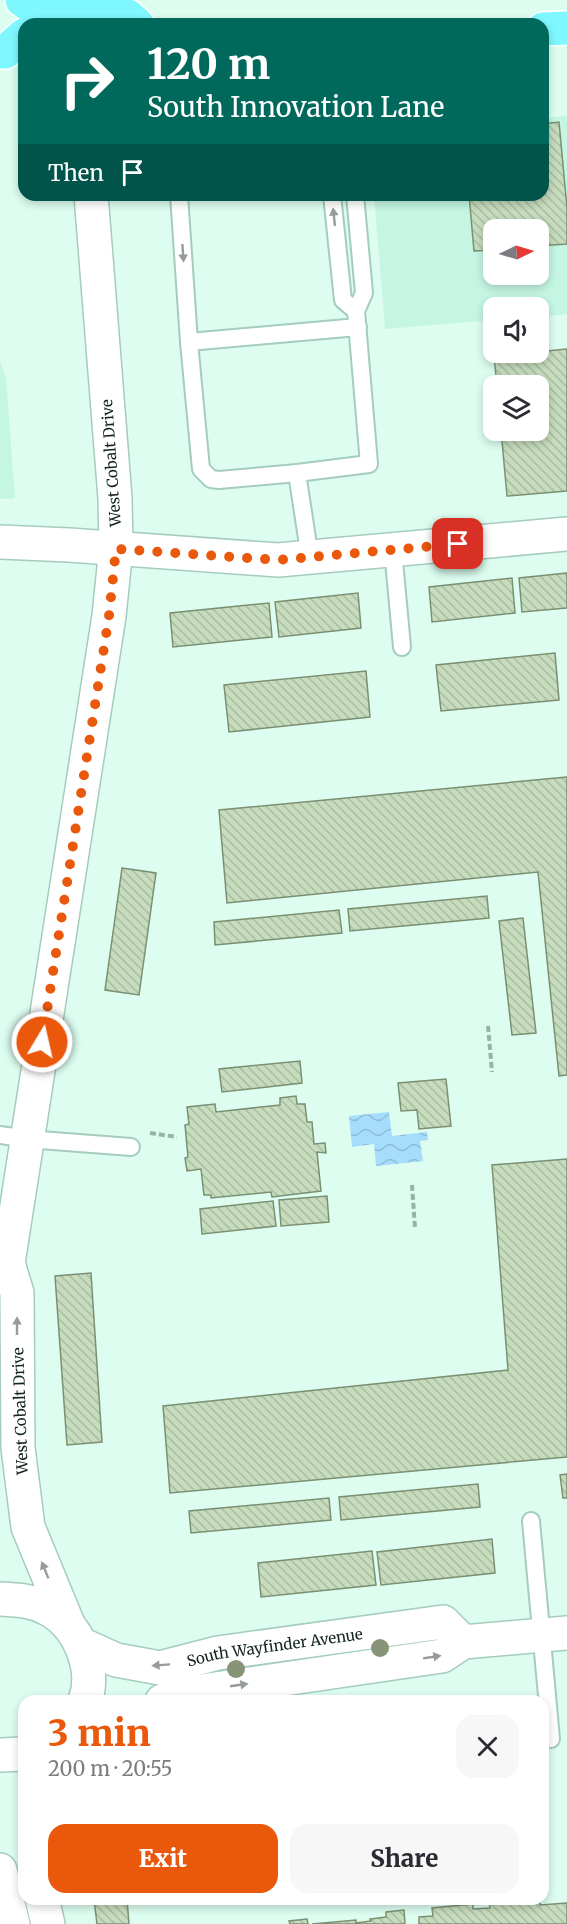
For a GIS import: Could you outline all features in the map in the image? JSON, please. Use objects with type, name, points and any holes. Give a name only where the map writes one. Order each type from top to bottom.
[{"type":"main road","points":[[40,18],[78,13],[136,13]]},
{"type":"main road","points":[[549,29],[567,28]]},
{"type":"main road","points":[[0,52],[5,52],[18,36]]},
{"type":"street","name":"West Cobalt Drive","points":[[86,1695],[88,1670],[75,1634],[28,1527],[18,1448],[17,1293],[4,1269],[13,1137],[109,616],[116,549],[115,498],[91,201]]},
{"type":"street","points":[[0,542],[278,560],[567,534]]},
{"type":"street","points":[[0,1599],[24,1600],[48,1608],[75,1634]]},
{"type":"street","name":"South Wayfinder Avenue","points":[[75,1634],[116,1660],[160,1668],[218,1653],[443,1622],[463,1642]]},
{"type":"street","points":[[178,1695],[442,1656],[463,1642],[555,1634]]},
{"type":"street","points":[[0,1755],[18,1754]]},
{"type":"street","points":[[0,1870],[13,1924]]},
{"type":"street","points":[[43,1905],[48,1924]]},
{"type":"lane","points":[[179,201],[201,469],[211,479],[219,480],[369,464],[357,319],[364,292],[356,201]]},
{"type":"lane","points":[[333,201],[343,300],[357,319]]},
{"type":"lane","points":[[337,243],[359,241]]},
{"type":"lane","points":[[189,342],[357,319]]},
{"type":"lane","points":[[297,473],[310,558]]},
{"type":"lane","points":[[393,550],[402,647]]},
{"type":"lane","points":[[13,1137],[130,1147]]},
{"type":"lane","points":[[531,1521],[555,1634],[551,1739]]},
{"type":"path","points":[[488,1026],[492,1072]]},
{"type":"path","points":[[145,1132],[177,1137]]},
{"type":"path","points":[[412,1185],[415,1228]]},
{"type":"shaded area","points":[[567,116],[567,314],[549,316],[549,297],[483,297],[483,321],[385,329],[374,201],[549,201],[549,118]]},
{"type":"shaded area","points":[[0,362],[6,378],[15,498],[0,499]]},
{"type":"water","points":[[389,1112],[392,1136],[427,1132],[428,1140],[420,1141],[423,1161],[376,1166],[374,1144],[352,1147],[349,1116]]},
{"type":"building","points":[[559,122],[567,208],[567,244],[549,245],[549,219],[483,219],[483,251],[474,251],[470,201],[549,201],[549,123]]},
{"type":"building","points":[[567,349],[567,491],[507,496],[502,441],[549,441],[549,375],[496,375],[495,363],[549,363],[549,351]]},
{"type":"building","points":[[567,573],[567,608],[522,612],[519,578]]},
{"type":"building","points":[[512,578],[515,613],[432,622],[429,587]]},
{"type":"building","points":[[358,593],[361,628],[279,637],[275,602]]},
{"type":"building","points":[[269,603],[272,637],[173,647],[170,613]]},
{"type":"building","points":[[555,653],[559,700],[441,711],[436,665]]},
{"type":"building","points":[[366,671],[370,717],[229,732],[224,685]]},
{"type":"building","points":[[567,777],[567,1075],[559,1076],[538,872],[227,903],[219,810]]},
{"type":"building","points":[[122,868],[156,873],[139,995],[105,990]]},
{"type":"building","points":[[487,896],[489,918],[350,931],[348,909]]},
{"type":"building","points":[[339,910],[342,933],[215,945],[214,922]]},
{"type":"building","points":[[523,918],[536,1033],[512,1035],[499,921]]},
{"type":"building","points":[[300,1061],[302,1083],[222,1092],[219,1069]]},
{"type":"building","points":[[446,1079],[451,1126],[419,1129],[417,1110],[401,1111],[398,1083]]},
{"type":"building","points":[[296,1096],[297,1104],[305,1104],[307,1122],[312,1122],[314,1144],[325,1143],[326,1153],[317,1152],[321,1191],[272,1197],[271,1192],[211,1198],[211,1195],[204,1195],[201,1169],[187,1171],[185,1125],[189,1124],[187,1107],[215,1104],[216,1112],[280,1105],[280,1098]]},
{"type":"building","points":[[567,1159],[567,1457],[170,1493],[163,1406],[508,1370],[492,1165]]},
{"type":"building","points":[[327,1196],[329,1222],[281,1226],[279,1200]]},
{"type":"building","points":[[273,1201],[276,1226],[202,1234],[200,1209]]},
{"type":"building","points":[[91,1273],[102,1442],[67,1445],[55,1276]]},
{"type":"building","points":[[567,1474],[567,1498],[563,1498],[560,1475]]},
{"type":"building","points":[[478,1484],[480,1507],[341,1520],[339,1497]]},
{"type":"building","points":[[329,1498],[331,1520],[191,1533],[189,1511]]},
{"type":"building","points":[[492,1539],[495,1573],[381,1585],[377,1552]]},
{"type":"building","points":[[372,1551],[376,1585],[261,1597],[258,1563]]},
{"type":"building","points":[[567,1903],[567,1924],[419,1924],[419,1917],[433,1916],[432,1908],[473,1905],[473,1909],[490,1908],[490,1905]]},
{"type":"building","points":[[95,1905],[127,1905],[129,1924],[97,1924]]},
{"type":"building","points":[[404,1910],[405,1924],[312,1924],[371,1921],[370,1919],[386,1917],[386,1912]]},
{"type":"building","points":[[307,1919],[308,1924],[290,1924],[289,1921]]},
{"type":"route","points":[[42,1042],[109,616],[116,549],[278,560],[458,544]]}]
